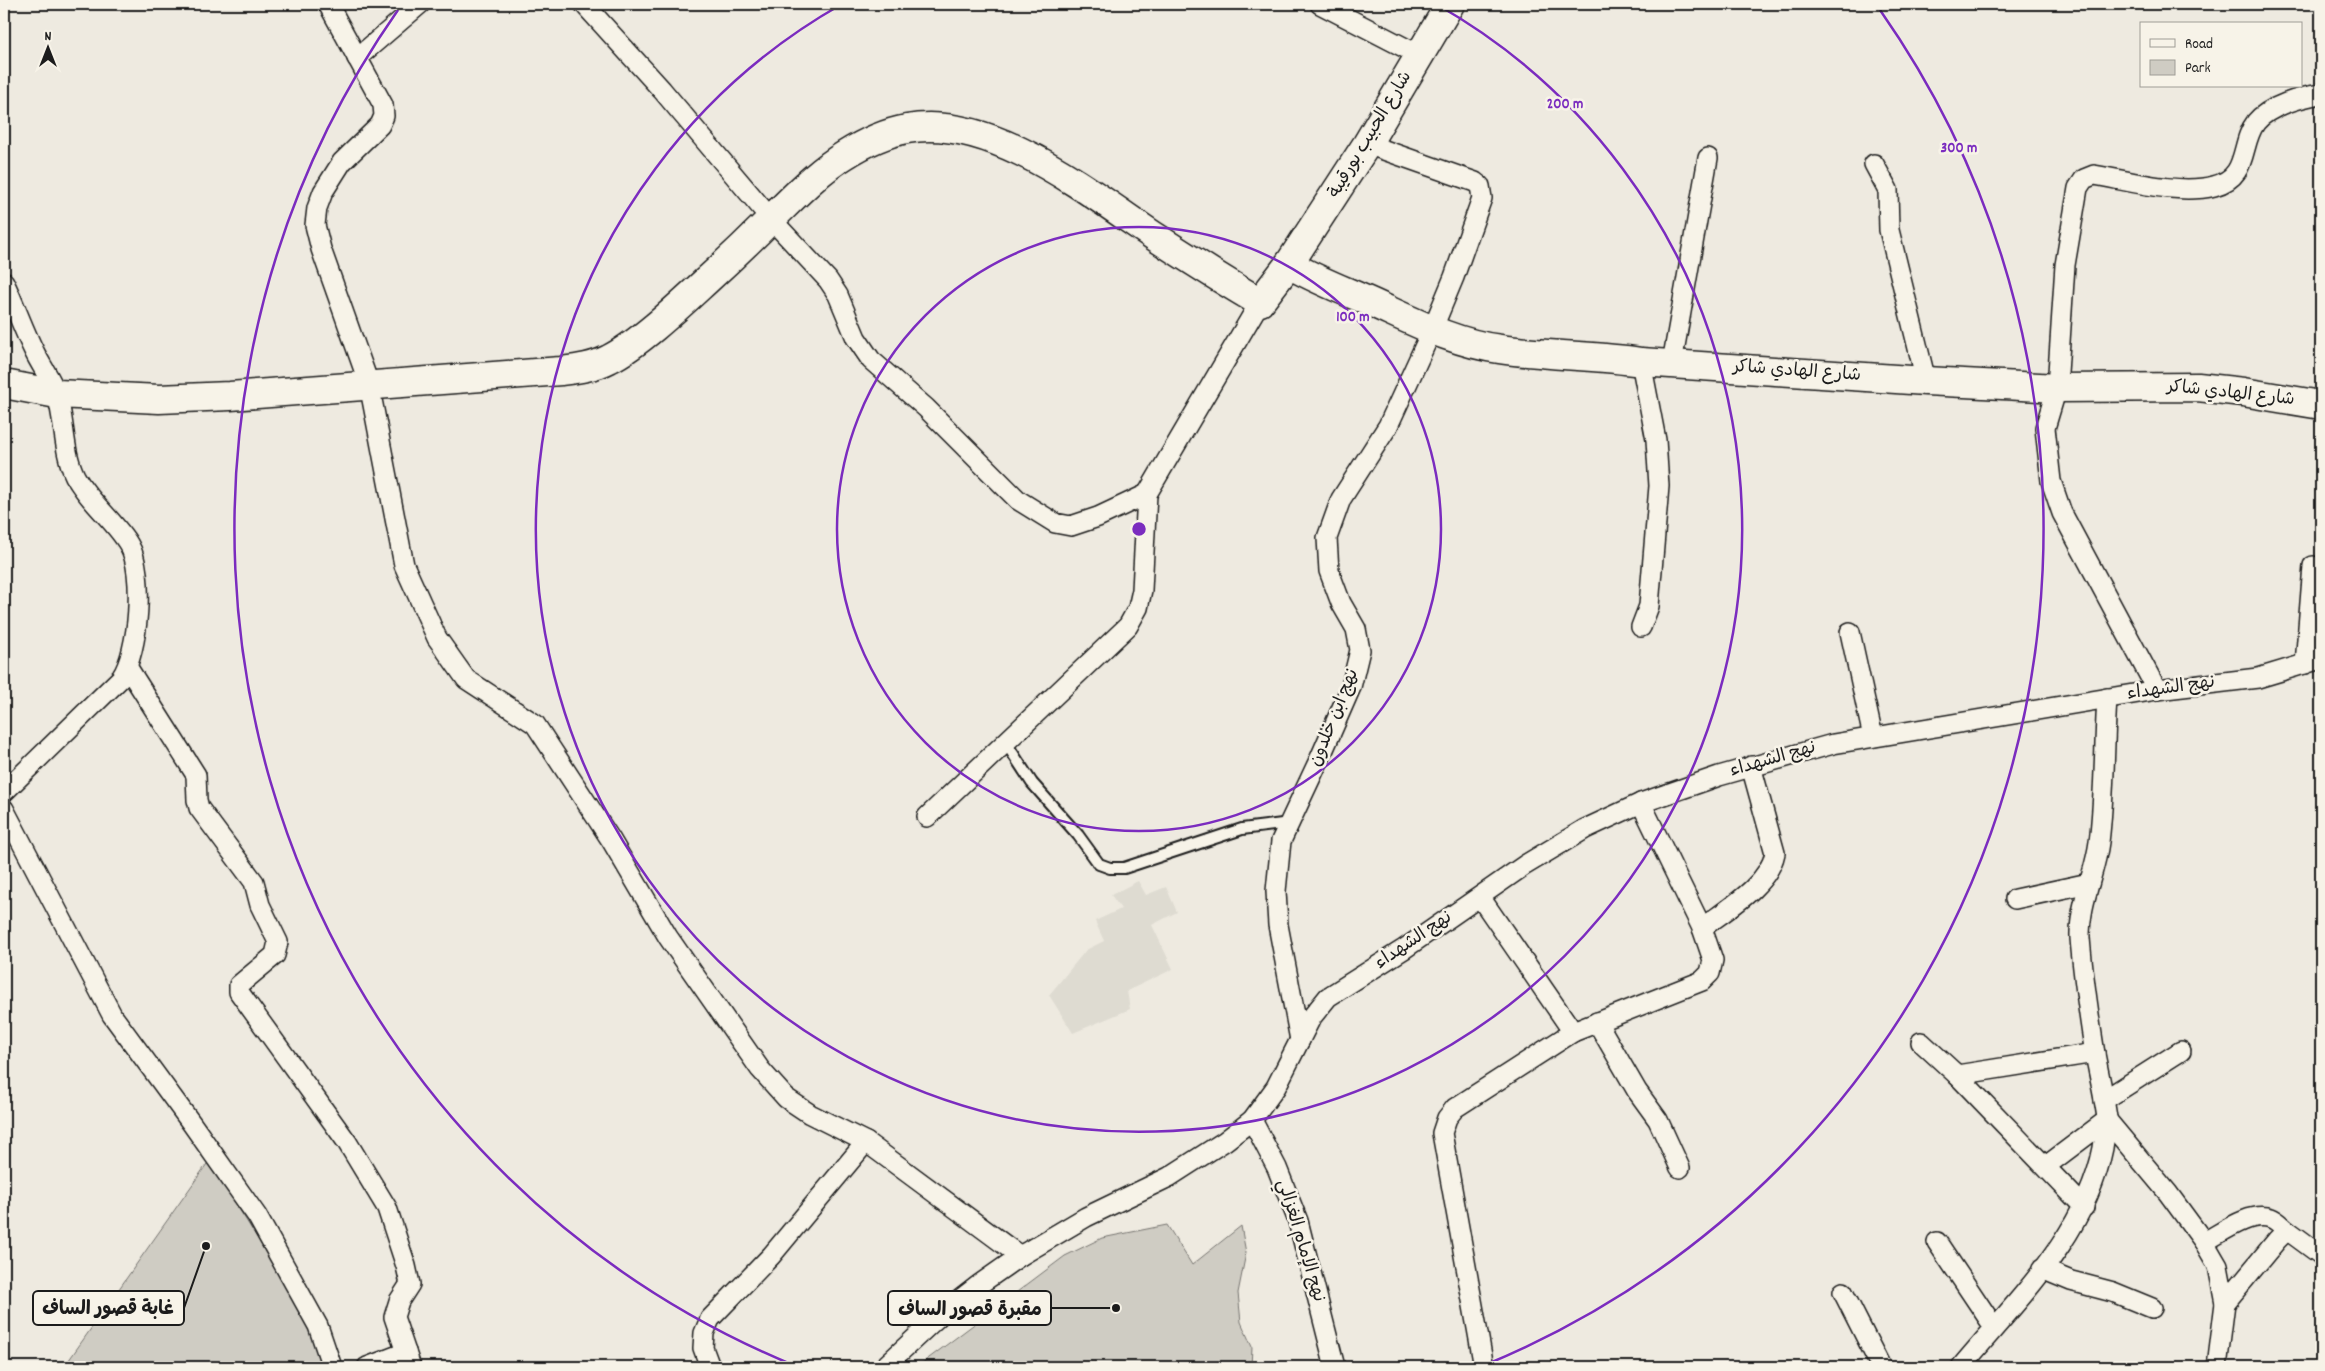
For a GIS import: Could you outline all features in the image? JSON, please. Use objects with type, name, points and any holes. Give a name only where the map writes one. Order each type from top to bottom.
[{"type":"street","points":[[328,4],[383,105],[384,116],[380,125],[342,162],[323,192],[317,208],[315,225],[321,249],[369,384],[404,565],[437,638],[466,679],[535,724],[612,840],[668,937],[760,1069],[786,1098],[810,1114],[866,1142],[1020,1256]]},
{"type":"street","points":[[357,58],[420,4]]},
{"type":"street","points":[[584,4],[662,90],[771,219],[828,280],[838,295],[856,338],[870,360],[926,408],[1024,504],[1055,523],[1071,526],[1098,517],[1147,494]]},
{"type":"street","points":[[1320,4],[1419,55]]},
{"type":"street","name":"شارع الحبيب بورقيبة","points":[[1260,302],[1289,264],[1367,144],[1450,4]]},
{"type":"street","points":[[2157,690],[2062,513],[2051,481],[2045,428],[2057,388],[2064,265],[2078,188],[2084,179],[2094,175],[2185,190],[2217,185],[2232,176],[2241,164],[2255,123],[2266,113],[2289,103],[2321,94]]},
{"type":"street","points":[[4,384],[57,394],[159,398],[230,396],[561,371],[593,366],[609,359],[632,344],[692,294],[802,188],[844,156],[877,138],[908,129],[953,130],[1018,149],[1075,182],[1172,247],[1260,302],[1147,494],[1142,590],[1138,608],[1128,626],[927,817]]},
{"type":"street","name":"نهج ابن خلدون","points":[[1300,1040],[1278,925],[1278,862],[1281,841],[1351,687],[1360,650],[1356,629],[1341,603],[1329,572],[1327,538],[1341,498],[1388,426],[1432,330],[1481,205],[1482,192],[1475,182],[1367,144]]},
{"type":"street","points":[[1672,363],[1708,158]]},
{"type":"street","points":[[1874,164],[1888,190],[1889,230],[1926,382]]},
{"type":"street","name":"شارع الهادي شاكر","points":[[1289,264],[1311,277],[1432,330],[1455,339],[1499,349],[1606,357],[1641,362],[1926,382],[2057,388],[2198,387],[2243,392],[2321,405]]},
{"type":"street","points":[[4,282],[33,350],[57,394],[70,459],[76,477],[129,545],[138,566],[137,621],[128,668],[121,678],[4,792]]},
{"type":"street","points":[[1641,362],[1656,440],[1659,486],[1649,606],[1641,627]]},
{"type":"street","points":[[2313,566],[2313,661]]},
{"type":"street","points":[[1850,632],[1873,737]]},
{"type":"street","name":"نهج الشهداء","points":[[884,1367],[940,1316],[980,1284],[1020,1256],[1086,1217],[1169,1177],[1225,1141],[1252,1120],[1276,1087],[1319,1006],[1328,997],[1404,949],[1525,865],[1563,842],[1641,803],[1752,766],[1832,744],[2157,690],[2258,678],[2313,661]]},
{"type":"street","points":[[128,668],[196,774],[199,808],[254,882],[260,905],[278,942],[275,955],[239,985],[239,992],[347,1142],[388,1208],[410,1284],[399,1301],[394,1317],[408,1359],[367,1367]]},
{"type":"street","points":[[1961,1367],[2024,1294],[2042,1269],[2084,1207],[2096,1178],[2107,1120],[2095,1053],[2080,937],[2082,914],[2099,841],[2107,698]]},
{"type":"street","points":[[1702,928],[1756,886],[1770,870],[1773,862],[1775,854],[1752,766]]},
{"type":"street","points":[[1484,1367],[1442,1134],[1447,1118],[1455,1108],[1573,1032],[1702,981],[1710,973],[1713,960],[1702,928],[1641,803]]},
{"type":"street","points":[[4,809],[112,1015],[257,1216],[318,1326],[332,1367]]},
{"type":"street","points":[[2016,899],[2089,883]]},
{"type":"street","points":[[1480,897],[1573,1032]]},
{"type":"street","points":[[1596,1022],[1637,1091],[1658,1120],[1680,1168]]},
{"type":"street","points":[[1921,1042],[1957,1075],[2084,1207]]},
{"type":"street","points":[[2104,1100],[2181,1051]]},
{"type":"street","points":[[1957,1075],[2095,1053]]},
{"type":"street","name":"نهج الإمام الغزالي","points":[[1252,1120],[1277,1168],[1298,1222],[1335,1367]]},
{"type":"street","points":[[2046,1166],[2107,1120]]},
{"type":"street","points":[[2107,1120],[2168,1193],[2204,1242],[2218,1266],[2225,1303],[2217,1367]]},
{"type":"street","points":[[710,1367],[703,1348],[704,1332],[710,1319],[771,1256],[866,1142]]},
{"type":"street","points":[[2204,1242],[2240,1223],[2257,1217],[2272,1218],[2321,1254]]},
{"type":"street","points":[[2225,1303],[2287,1230]]},
{"type":"street","points":[[1937,1242],[1994,1327]]},
{"type":"street","points":[[2042,1269],[2071,1281],[2113,1292],[2152,1308]]},
{"type":"street","points":[[1843,1292],[1881,1367]]},
{"type":"lane","points":[[1006,743],[1032,783],[1078,835],[1099,864],[1110,868],[1124,868],[1242,829],[1290,823]]},
{"type":"shaded area","points":[[1138,881],[1146,895],[1166,887],[1177,912],[1152,925],[1173,969],[1127,991],[1130,1009],[1073,1033],[1049,995],[1086,950],[1104,941],[1095,921],[1121,909],[1111,895]]},
{"type":"green space","points":[[209,1161],[315,1330],[328,1367],[64,1367]]},
{"type":"green space","points":[[1167,1225],[1192,1265],[1241,1226],[1246,1253],[1238,1293],[1241,1322],[1252,1347],[1251,1367],[917,1367],[1065,1256],[1102,1238]]},
{"type":"place","name":"غابة قصور الساف","points":[[206,1246]]},
{"type":"place","name":"مقبرة قصور الساف","points":[[1116,1308]]}]
